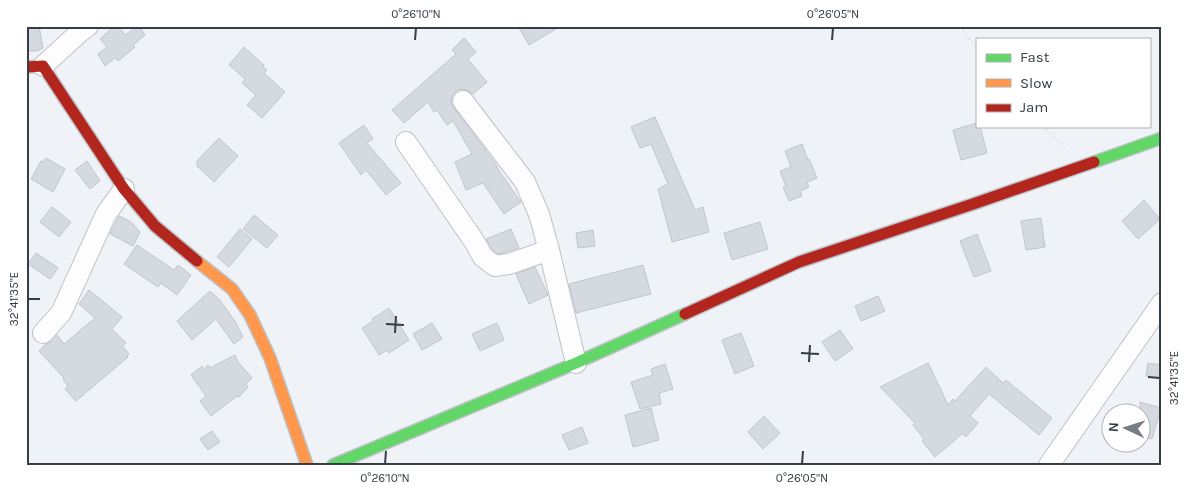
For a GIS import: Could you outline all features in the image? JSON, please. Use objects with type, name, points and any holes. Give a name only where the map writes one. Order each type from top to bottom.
[{"type":"street","points":[[84,28],[35,67],[124,188],[155,226],[232,290],[250,316],[270,358],[307,465]]},
{"type":"street","points":[[463,102],[525,182],[538,214],[549,250],[576,363]]},
{"type":"street","points":[[333,465],[576,363],[799,262],[1162,138]]},
{"type":"street","points":[[406,142],[474,240],[483,257],[495,266],[509,264],[549,250]]},
{"type":"street","points":[[43,333],[61,313],[106,214],[124,188]]},
{"type":"street","points":[[1049,465],[1162,303]]},
{"type":"path","points":[[960,26],[976,48]]},
{"type":"building","points":[[26,26],[39,26],[43,48],[37,51],[29,51],[28,46],[26,46]]},
{"type":"building","points":[[114,26],[118,26],[125,35],[139,26],[145,35],[133,45],[135,47],[118,61],[115,58],[105,66],[98,54],[107,47],[100,39]]},
{"type":"building","points":[[518,26],[561,26],[529,45]]},
{"type":"building","points":[[464,38],[476,52],[468,59],[487,82],[473,94],[467,90],[461,89],[456,91],[452,96],[451,103],[521,202],[504,214],[483,183],[466,190],[455,162],[472,154],[453,121],[447,125],[437,110],[434,112],[428,102],[404,123],[392,110],[456,54],[452,50]]},
{"type":"building","points":[[244,47],[264,65],[263,67],[267,70],[264,73],[285,92],[262,118],[247,105],[256,95],[242,83],[245,79],[229,65]]},
{"type":"building","points":[[655,117],[695,210],[703,207],[709,232],[672,242],[658,189],[668,184],[651,144],[640,148],[631,127]]},
{"type":"building","points":[[976,123],[976,128],[981,128],[987,153],[961,160],[953,130]]},
{"type":"building","points":[[364,125],[373,139],[367,143],[401,183],[386,195],[366,170],[361,175],[339,143]]},
{"type":"building","points":[[219,138],[238,156],[214,182],[197,166],[197,161]]},
{"type":"building","points":[[802,144],[817,178],[807,182],[809,187],[800,191],[802,196],[789,201],[783,187],[786,186],[780,171],[791,167],[785,151]]},
{"type":"building","points":[[46,158],[65,169],[53,192],[31,179],[41,161],[43,162]]},
{"type":"building","points":[[87,161],[100,181],[90,189],[75,170]]},
{"type":"building","points":[[1144,200],[1160,219],[1138,239],[1122,221]]},
{"type":"building","points":[[52,207],[71,222],[59,237],[40,222]]},
{"type":"building","points":[[254,215],[278,235],[267,248],[243,229]]},
{"type":"building","points":[[119,216],[131,222],[140,232],[133,246],[110,234]]},
{"type":"building","points":[[1041,218],[1045,247],[1026,250],[1021,221]]},
{"type":"building","points":[[760,222],[768,249],[732,260],[724,233]]},
{"type":"building","points":[[240,229],[252,239],[229,267],[217,257]]},
{"type":"building","points":[[511,229],[519,248],[498,254],[492,249],[486,239]]},
{"type":"building","points":[[593,230],[595,246],[578,248],[576,233]]},
{"type":"building","points":[[977,234],[991,271],[974,277],[960,241]]},
{"type":"building","points":[[137,245],[174,270],[178,265],[191,275],[177,295],[161,283],[158,287],[124,264]]},
{"type":"building","points":[[36,253],[58,268],[50,279],[28,264]]},
{"type":"building","points":[[643,265],[651,294],[576,313],[569,284]]},
{"type":"building","points":[[535,267],[548,295],[529,304],[516,274]]},
{"type":"building","points":[[89,290],[122,317],[112,329],[126,343],[122,346],[129,354],[128,357],[76,401],[65,389],[68,386],[64,378],[39,351],[57,335],[64,344],[95,318],[79,304]]},
{"type":"building","points":[[210,291],[220,300],[243,337],[234,344],[216,319],[192,340],[177,321]]},
{"type":"building","points":[[878,296],[885,311],[861,321],[855,306]]},
{"type":"building","points":[[389,308],[409,340],[389,353],[387,350],[379,355],[362,328]]},
{"type":"building","points":[[432,323],[442,339],[422,350],[413,334]]},
{"type":"building","points":[[497,323],[504,340],[480,351],[472,334]]},
{"type":"building","points":[[840,330],[853,349],[835,361],[822,342]]},
{"type":"building","points":[[741,333],[754,366],[735,374],[722,340]]},
{"type":"building","points":[[235,355],[238,362],[252,378],[246,384],[248,387],[239,397],[237,396],[211,416],[200,401],[206,396],[191,375],[202,366],[204,369],[208,365],[210,368]]},
{"type":"building","points":[[928,363],[948,405],[953,399],[955,401],[986,367],[1003,383],[1006,380],[1052,418],[1039,435],[989,394],[970,416],[978,423],[966,437],[962,434],[935,457],[922,441],[924,439],[913,425],[915,423],[880,387]]},
{"type":"building","points":[[1148,363],[1162,365],[1162,379],[1146,376]]},
{"type":"building","points":[[665,364],[673,389],[659,393],[661,404],[640,409],[631,382],[653,375],[651,369]]},
{"type":"building","points":[[1150,405],[1161,408],[1152,439],[1150,438]]},
{"type":"building","points":[[651,408],[659,440],[633,447],[625,415]]},
{"type":"building","points":[[764,416],[780,433],[763,449],[748,432]]},
{"type":"building","points":[[582,427],[588,443],[569,450],[562,435]]},
{"type":"building","points":[[212,431],[220,442],[208,450],[200,439]]},
{"type":"traffic: fast","points":[[1094,162],[1162,138]]},
{"type":"traffic: fast","points":[[333,465],[576,363],[685,314]]},
{"type":"traffic: slow","points":[[197,261],[232,289],[250,315],[270,358],[307,465]]},
{"type":"traffic: jam","points":[[26,67],[43,66],[124,189],[155,226],[197,261]]},
{"type":"traffic: jam","points":[[685,314],[799,262],[1094,162]]}]
